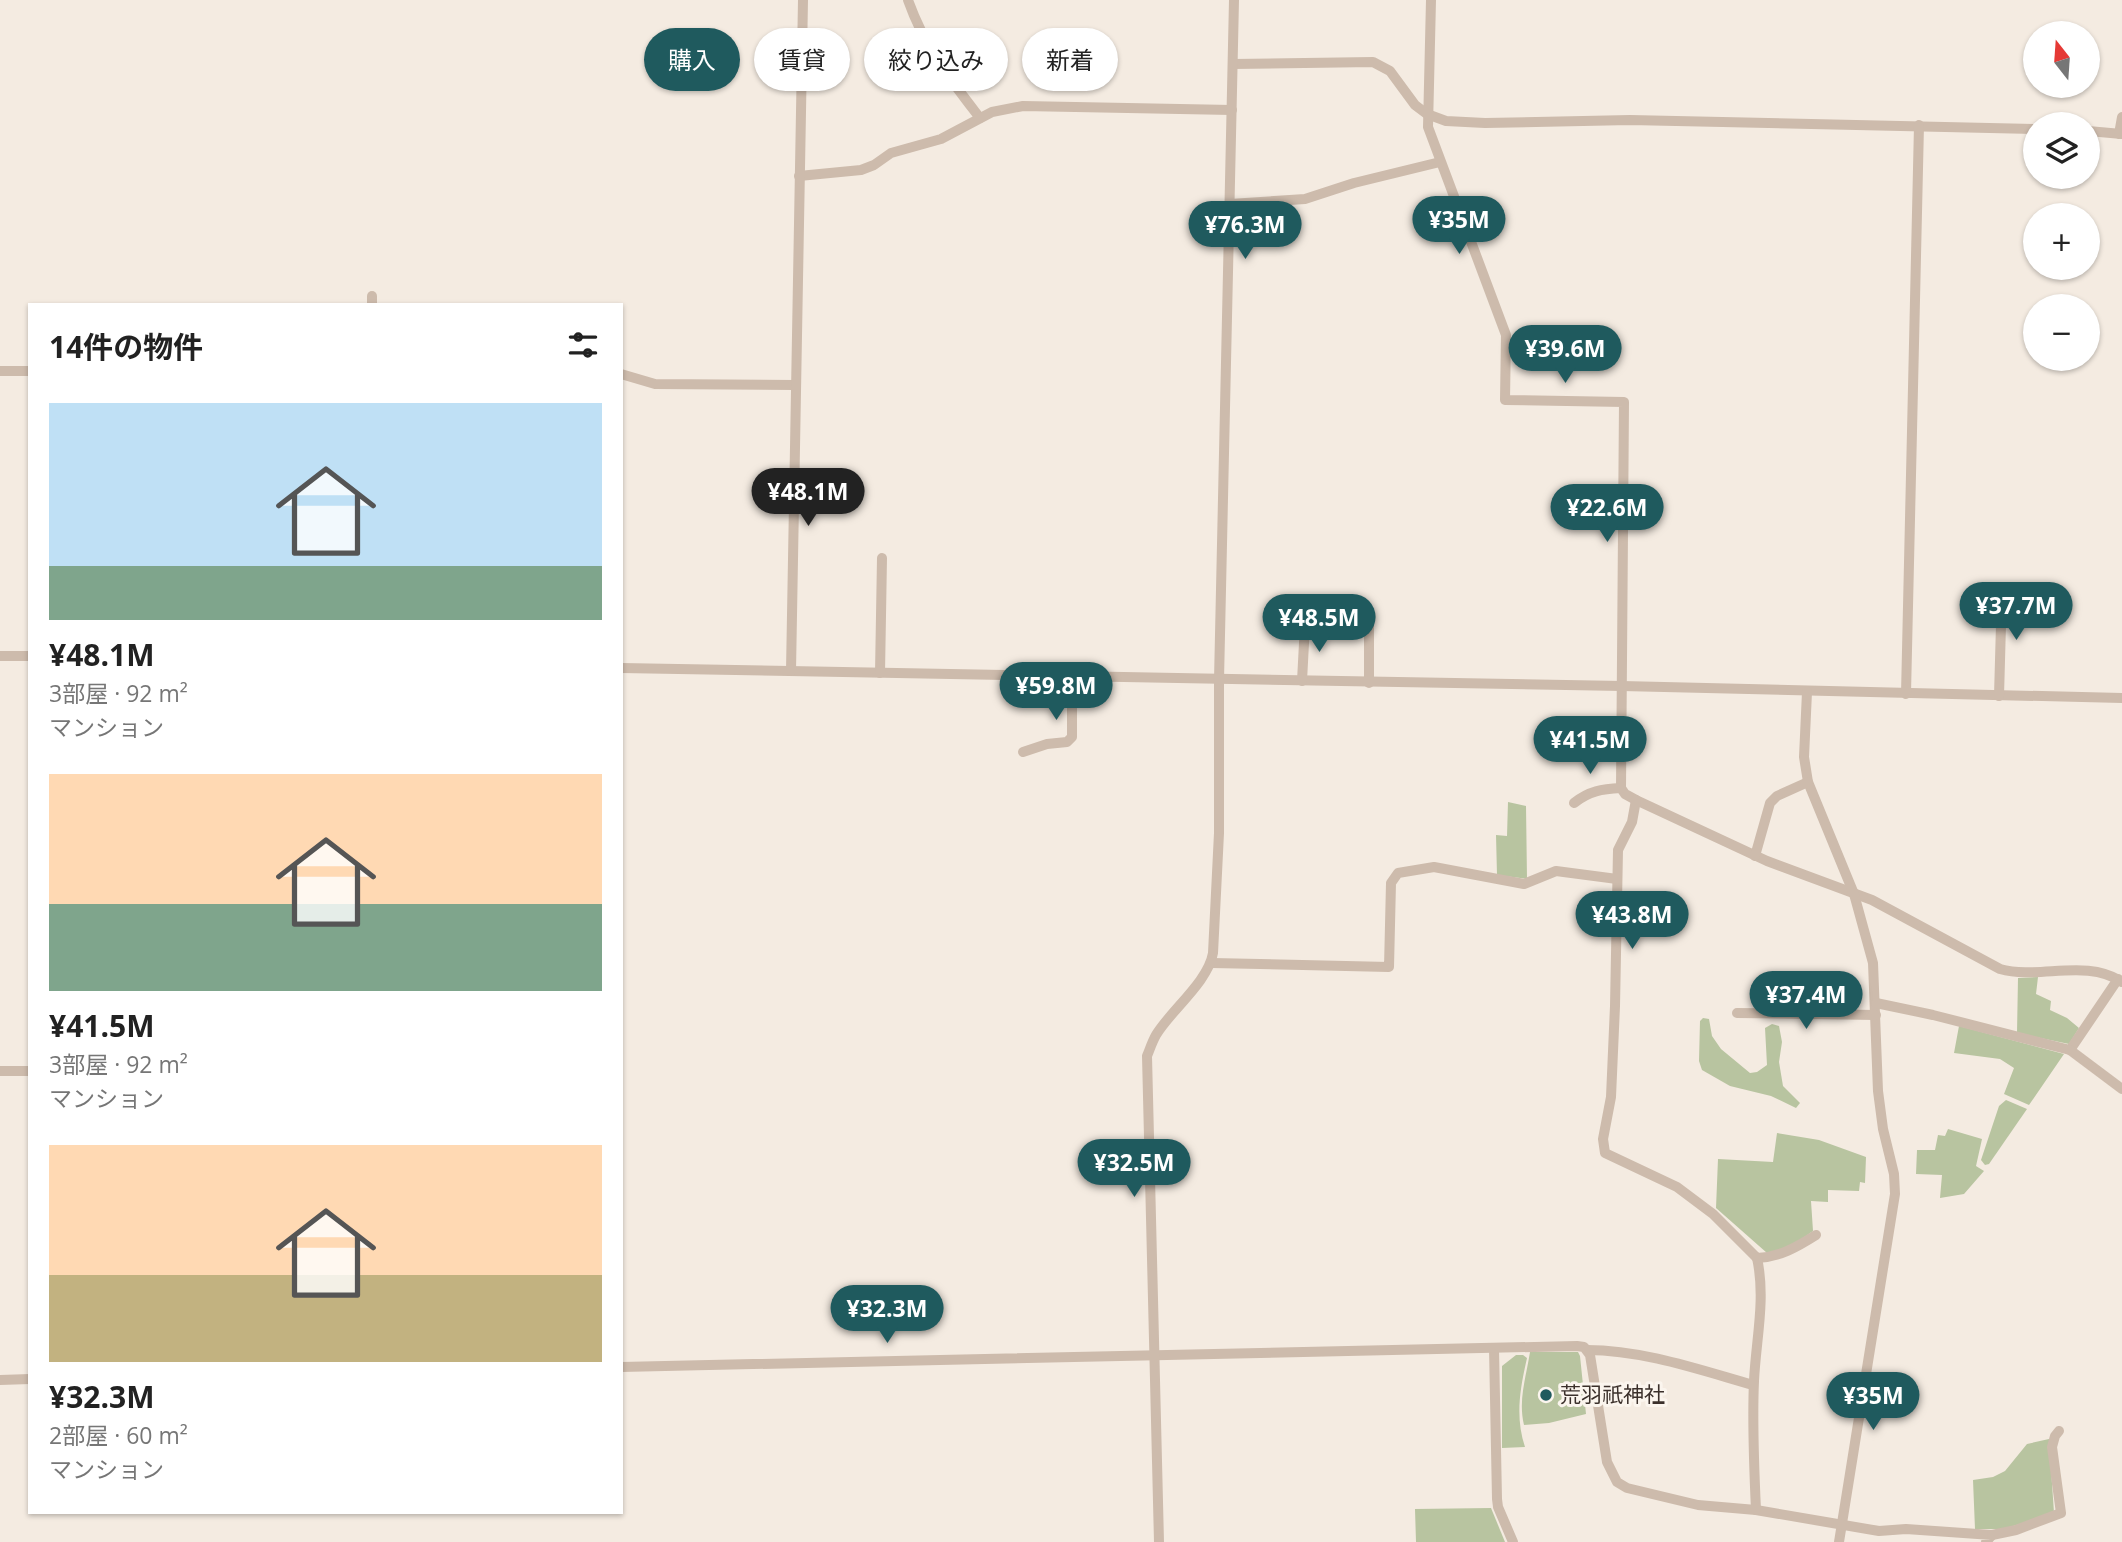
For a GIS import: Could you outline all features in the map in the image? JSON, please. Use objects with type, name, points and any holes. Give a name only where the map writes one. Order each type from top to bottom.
[{"type":"street","points":[[791,671],[803,0]]},
{"type":"street","points":[[908,0],[934,58],[980,118]]},
{"type":"street","points":[[1159,1542],[1147,1056],[1156,1035],[1212,963],[1219,833],[1219,680],[1234,0]]},
{"type":"street","points":[[1431,0],[1428,127],[1506,335],[1505,400],[1624,402],[1621,788],[1625,794],[1636,800],[1755,856],[1872,900],[2000,969],[2014,973],[2088,971],[2120,981],[2070,1050]]},
{"type":"street","points":[[1233,64],[1373,62],[1390,71],[1415,105],[1427,114],[1446,121],[1485,123],[1630,120],[2023,129]]},
{"type":"street","points":[[799,176],[861,170],[891,153],[941,139],[992,111],[1023,106],[1232,110]]},
{"type":"street","points":[[2100,132],[2120,134],[2122,117]]},
{"type":"street","points":[[1906,694],[1919,125]]},
{"type":"street","points":[[1230,204],[1305,199],[1354,183],[1440,162]]},
{"type":"street","points":[[0,371],[28,372]]},
{"type":"street","points":[[623,375],[656,384],[795,385]]},
{"type":"street","points":[[880,673],[881,558]]},
{"type":"street","points":[[1999,696],[2001,589]]},
{"type":"street","points":[[1369,622],[1369,683]]},
{"type":"street","points":[[1302,681],[1305,624]]},
{"type":"street","points":[[0,656],[28,656]]},
{"type":"street","points":[[623,668],[2122,698]]},
{"type":"street","points":[[1023,752],[1047,744],[1067,742],[1072,737],[1072,677]]},
{"type":"street","points":[[1807,692],[1804,757],[1808,782],[1854,894],[1873,963],[1878,1091],[1883,1129],[1894,1174],[1895,1194],[1839,1542]]},
{"type":"street","points":[[1755,856],[1770,803],[1777,796],[1808,782]]},
{"type":"street","points":[[1574,803],[1581,797],[1603,788],[1621,788]]},
{"type":"street","points":[[1636,800],[1632,822],[1618,850],[1611,1097],[1604,1139],[1605,1153],[1677,1186],[1713,1214],[1757,1258],[1762,1302],[1753,1385],[1756,1510]]},
{"type":"street","points":[[1212,963],[1389,967],[1391,883],[1398,873],[1434,867],[1524,884],[1556,871],[1618,879]]},
{"type":"street","points":[[1876,1003],[2070,1050],[2122,1089]]},
{"type":"street","points":[[1737,1013],[1876,1015]]},
{"type":"street","points":[[0,1071],[28,1071]]},
{"type":"street","points":[[1757,1258],[1768,1258],[1788,1251],[1816,1235]]},
{"type":"street","points":[[623,1367],[1577,1346],[1587,1350],[1602,1350],[1669,1362],[1753,1385]]},
{"type":"street","points":[[1494,1348],[1497,1499],[1513,1542]]},
{"type":"street","points":[[1587,1350],[1607,1462],[1617,1482],[1627,1488],[1682,1502],[1756,1510],[1879,1531],[1906,1528],[1989,1538],[2061,1513],[2052,1447],[2054,1436],[2059,1431]]},
{"type":"street","points":[[0,1380],[28,1379]]},
{"type":"green space","points":[[1508,802],[1526,806],[1527,879],[1497,875],[1496,835],[1507,836]]},
{"type":"green space","points":[[2038,977],[2036,994],[2051,1001],[2050,1010],[2067,1018],[2079,1028],[2069,1044],[2017,1033],[2018,978]]},
{"type":"green space","points":[[1703,1018],[1709,1019],[1712,1036],[1721,1049],[1750,1073],[1767,1065],[1765,1028],[1772,1024],[1779,1026],[1782,1042],[1779,1062],[1783,1086],[1800,1103],[1796,1108],[1771,1096],[1730,1086],[1702,1070],[1699,1061],[1700,1021]]},
{"type":"green space","points":[[1959,1026],[2064,1054],[2029,1105],[2004,1094],[2014,1068],[2000,1059],[1954,1053]]},
{"type":"green space","points":[[2006,1100],[2027,1109],[1989,1164],[1985,1165],[1981,1160],[1999,1106]]},
{"type":"green space","points":[[1948,1129],[1982,1139],[1976,1166],[1984,1171],[1964,1194],[1940,1198],[1942,1175],[1916,1174],[1917,1150],[1935,1150],[1938,1135],[1945,1136]]},
{"type":"green space","points":[[1777,1133],[1819,1140],[1866,1157],[1865,1183],[1860,1182],[1859,1191],[1828,1190],[1828,1202],[1811,1201],[1813,1231],[1789,1248],[1767,1253],[1716,1208],[1718,1159],[1773,1162]]},
{"type":"green space","points":[[1530,1352],[1578,1352],[1586,1414],[1549,1423],[1524,1425],[1522,1398]]},
{"type":"green space","points":[[1516,1355],[1527,1358],[1520,1403],[1520,1425],[1525,1447],[1502,1448],[1502,1366]]},
{"type":"green space","points":[[2049,1439],[2054,1513],[2004,1529],[1975,1529],[1973,1480],[1993,1477],[2005,1471],[2027,1444]]},
{"type":"green space","points":[[1491,1508],[1505,1542],[1416,1542],[1415,1509]]},
{"type":"place","name":"荒羽祇神社","points":[[1546,1395]]}]
